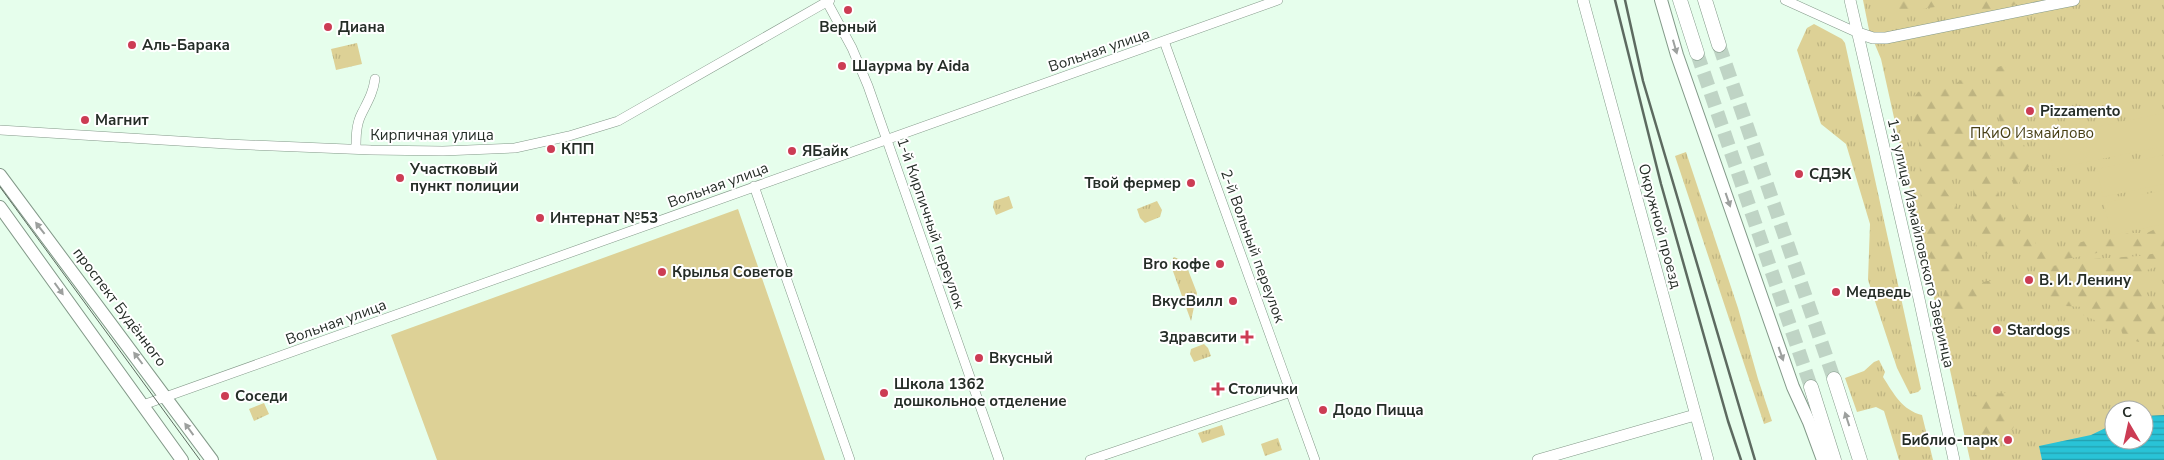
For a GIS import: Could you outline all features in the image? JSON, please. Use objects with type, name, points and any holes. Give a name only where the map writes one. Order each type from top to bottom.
[{"type":"main road","points":[[1661,0],[1681,64],[1790,379],[1823,460]]},
{"type":"main road","points":[[1680,0],[1697,53]]},
{"type":"main road","points":[[1705,0],[1719,45]]},
{"type":"main road","name":"проспект Будённого","points":[[0,176],[167,397],[212,460]]},
{"type":"main road","points":[[0,207],[182,460]]},
{"type":"main road","points":[[1834,379],[1860,460]]},
{"type":"main road","points":[[1811,387],[1834,460]]},
{"type":"street","name":"Вольная улица","points":[[143,405],[1278,0]]},
{"type":"street","name":"Окружной проезд","points":[[1583,0],[1708,460]]},
{"type":"street","points":[[1785,0],[1873,38],[1886,38],[2074,0]]},
{"type":"street","name":"1-я улица Измайловского Зверинца","points":[[1850,0],[1954,460]]},
{"type":"street","name":"1-й Кирпичный переулок","points":[[828,1],[855,55],[888,139],[999,460]]},
{"type":"street","name":"Кирпичная улица","points":[[0,130],[218,144],[356,149],[443,150],[515,148],[568,136],[618,121],[828,1]]},
{"type":"street","name":"2-й Вольный переулок","points":[[1164,41],[1315,460]]},
{"type":"street","points":[[356,149],[358,125],[361,114],[372,94],[375,79]]},
{"type":"street","points":[[754,186],[850,460]]},
{"type":"street","points":[[1090,460],[1291,392]]},
{"type":"street","points":[[1538,460],[1695,415]]},
{"type":"green space","name":"ПКиО Измайлово","points":[[1863,0],[2164,0],[2164,460],[1970,460],[1881,59],[1869,30]]},
{"type":"green space","points":[[1889,0],[1958,0],[1952,5],[1927,8],[1904,14],[1889,9]]},
{"type":"green space","points":[[1978,0],[2035,0],[1981,12]]},
{"type":"green space","points":[[1814,24],[1842,39],[1845,43],[1921,389],[1918,392],[1910,394],[1897,368],[1868,280],[1870,224],[1846,144],[1821,124],[1797,50],[1807,28]]},
{"type":"green space","points":[[357,43],[362,64],[336,70],[331,49]]},
{"type":"green space","points":[[1991,63],[1998,67],[2005,65],[2007,104],[2031,163],[2019,183],[2021,198],[2034,227],[2036,250],[2044,252],[2089,240],[2131,233],[2147,233],[2161,226],[2164,226],[2164,248],[2125,248],[2053,261],[2029,260],[2023,245],[2023,234],[2014,196],[2013,180],[2002,143],[1999,116],[1988,74]]},
{"type":"green space","points":[[1964,78],[1974,82],[2010,246],[2006,253],[1998,254],[1987,254],[1976,249],[1977,231],[1971,214],[1972,185],[1966,177],[1956,176],[1948,180],[1944,187],[1958,211],[1950,235],[1962,256],[1965,270],[1943,277],[1935,275],[1932,268],[1921,205],[1919,142],[1909,104],[1918,92],[1947,80],[1954,85]]},
{"type":"green space","points":[[2164,113],[2164,146],[2053,169],[2047,137]]},
{"type":"green space","points":[[1686,152],[1738,308],[1772,421],[1764,424],[1675,156]]},
{"type":"green space","points":[[2164,155],[2164,184],[2103,197],[2097,169]]},
{"type":"green space","points":[[2164,190],[2164,224],[2111,235],[2104,203]]},
{"type":"green space","points":[[1009,196],[1013,208],[996,215],[993,207],[994,201]]},
{"type":"green space","points":[[1157,201],[1162,210],[1160,217],[1145,223],[1140,218],[1137,209]]},
{"type":"green space","name":"Крылья Советов","points":[[738,209],[825,460],[437,460],[391,335]]},
{"type":"green space","points":[[2164,252],[2164,264],[2147,270],[2141,280],[2149,297],[2164,309],[2164,341],[2161,338],[2146,333],[2139,342],[2124,338],[2120,327],[2113,328],[2083,315],[2083,311],[2090,307],[2091,304],[2085,307],[2065,306],[2054,310],[2051,308],[2041,273],[2046,267],[2093,259],[2139,256]]},
{"type":"green space","points":[[1174,257],[1185,262],[1197,293],[1191,321],[1170,263]]},
{"type":"green space","points":[[1987,281],[1996,281],[1993,293],[1965,305],[1965,321],[1962,328],[1951,326],[1944,296],[1945,290],[1961,289]]},
{"type":"green space","points":[[2164,341],[2164,355],[2159,352]]},
{"type":"green space","points":[[1204,344],[1211,356],[1194,362],[1190,354],[1191,349]]},
{"type":"green space","points":[[1879,360],[1885,372],[1883,377],[1895,395],[1909,409],[1922,415],[1933,460],[1899,460],[1884,411],[1876,407],[1857,412],[1845,378],[1864,371]]},
{"type":"green space","points":[[2007,393],[2016,423],[2012,430],[2001,432],[1996,447],[1987,451],[1983,444],[1971,399],[1973,395]]},
{"type":"green space","points":[[264,403],[269,414],[254,421],[249,409]]},
{"type":"green space","points":[[1222,425],[1225,435],[1202,443],[1198,433]]},
{"type":"green space","points":[[1278,438],[1282,450],[1265,456],[1261,444]]},
{"type":"water","points":[[2164,415],[2164,460],[2042,460],[2039,446],[2091,435],[2104,429],[2104,450],[2154,450],[2154,416]]},
{"type":"tunnel","points":[[1719,45],[1834,379]]},
{"type":"tunnel","points":[[1697,53],[1811,387]]},
{"type":"tram line","points":[[0,187],[200,460]]},
{"type":"railway","points":[[1615,0],[1661,184],[1728,421],[1741,460]]},
{"type":"railway","points":[[1625,0],[1643,81],[1755,460]]},
{"type":"place","name":"Верный","points":[[848,10]]},
{"type":"place","name":"Диана","points":[[328,27]]},
{"type":"place","name":"Аль-Барака","points":[[132,45]]},
{"type":"place","name":"Шаурма by Aida","points":[[842,66]]},
{"type":"place","name":"Pizzamento","points":[[2030,111]]},
{"type":"place","name":"Магнит","points":[[85,120]]},
{"type":"place","name":"КПП","points":[[551,149]]},
{"type":"place","name":"ЯБайк","points":[[792,151]]},
{"type":"place","name":"СДЭК","points":[[1799,174]]},
{"type":"place","name":"Участковый пункт полиции","points":[[400,178]]},
{"type":"place","name":"Твой фермер","points":[[1191,183]]},
{"type":"place","name":"Интернат №53","points":[[540,218]]},
{"type":"place","name":"Bro кофе","points":[[1220,264]]},
{"type":"place","name":"Крылья Советов","points":[[662,272]]},
{"type":"place","name":"В. И. Ленину","points":[[2029,280]]},
{"type":"place","name":"Медведь","points":[[1836,292]]},
{"type":"place","name":"ВкусВилл","points":[[1233,301]]},
{"type":"place","name":"Stardogs","points":[[1997,330]]},
{"type":"place","name":"Здравсити","points":[[1247,337]]},
{"type":"place","name":"Вкусный","points":[[979,358]]},
{"type":"place","name":"Столички","points":[[1218,389]]},
{"type":"place","name":"Школа 1362 дошкольное отделение","points":[[884,393]]},
{"type":"place","name":"Соседи","points":[[225,396]]},
{"type":"place","name":"Додо Пицца","points":[[1323,410]]},
{"type":"place","name":"Библио-парк","points":[[2008,440]]}]
